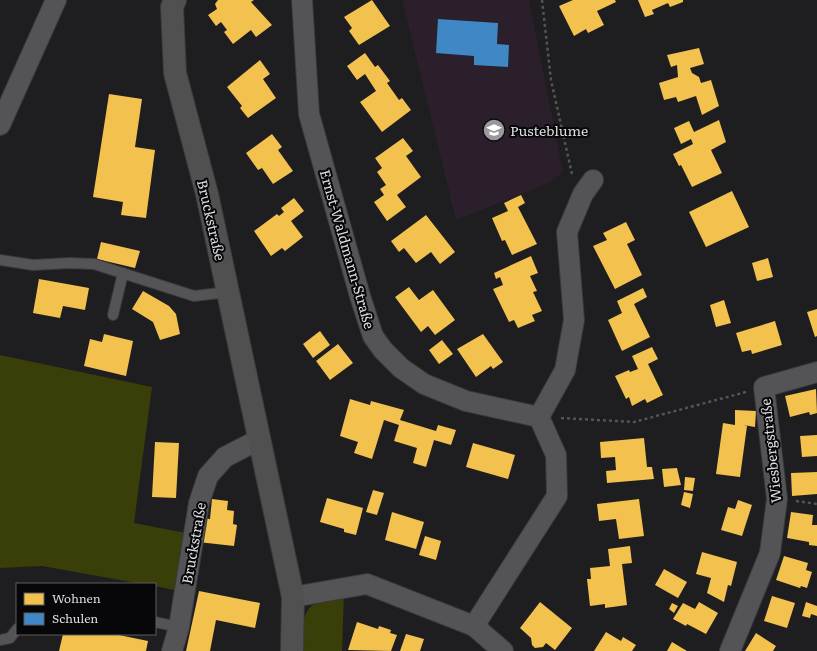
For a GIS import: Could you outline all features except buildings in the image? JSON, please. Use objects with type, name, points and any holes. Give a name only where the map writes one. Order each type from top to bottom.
[{"type":"street","points":[[0,125],[56,0]]},
{"type":"street","name":"Bruckstraße","points":[[174,0],[172,8],[175,73],[207,194],[293,597],[292,651]]},
{"type":"street","name":"Ernst-Waldmann-Straße","points":[[302,0],[309,114],[360,296],[373,336],[383,350],[400,368],[424,384],[466,401],[539,417]]},
{"type":"street","points":[[474,626],[557,496],[556,455],[539,417],[565,370],[574,320],[567,232],[588,187]]},
{"type":"street","points":[[764,387],[817,372]]},
{"type":"street","name":"Wiesbergstraße","points":[[730,651],[770,553],[777,499],[764,387]]},
{"type":"street","name":"Bruckstraße","points":[[172,651],[179,627],[199,502],[208,476],[225,457],[260,439]]},
{"type":"street","points":[[293,597],[367,584],[474,626],[503,651]]},
{"type":"lane","points":[[0,260],[33,265],[70,263],[94,264],[194,296],[228,292]]},
{"type":"lane","points":[[113,315],[122,273]]},
{"type":"lane","points":[[156,622],[179,627]]},
{"type":"lane","points":[[0,640],[10,638],[16,630]]},
{"type":"path","points":[[542,0],[551,80],[571,171],[588,187]]},
{"type":"path","points":[[539,417],[634,422],[764,387]]},
{"type":"shaded area","name":"Pusteblume","points":[[402,0],[529,0],[563,172],[549,183],[456,220]]},
{"type":"green space","points":[[0,355],[152,387],[134,523],[186,533],[174,590],[156,586],[156,583],[136,583],[42,566],[0,568]]},
{"type":"green space","points":[[344,593],[342,651],[302,651],[303,626],[308,611],[313,605],[320,601]]},
{"type":"place","name":"Pusteblume","points":[[494,130]]}]
